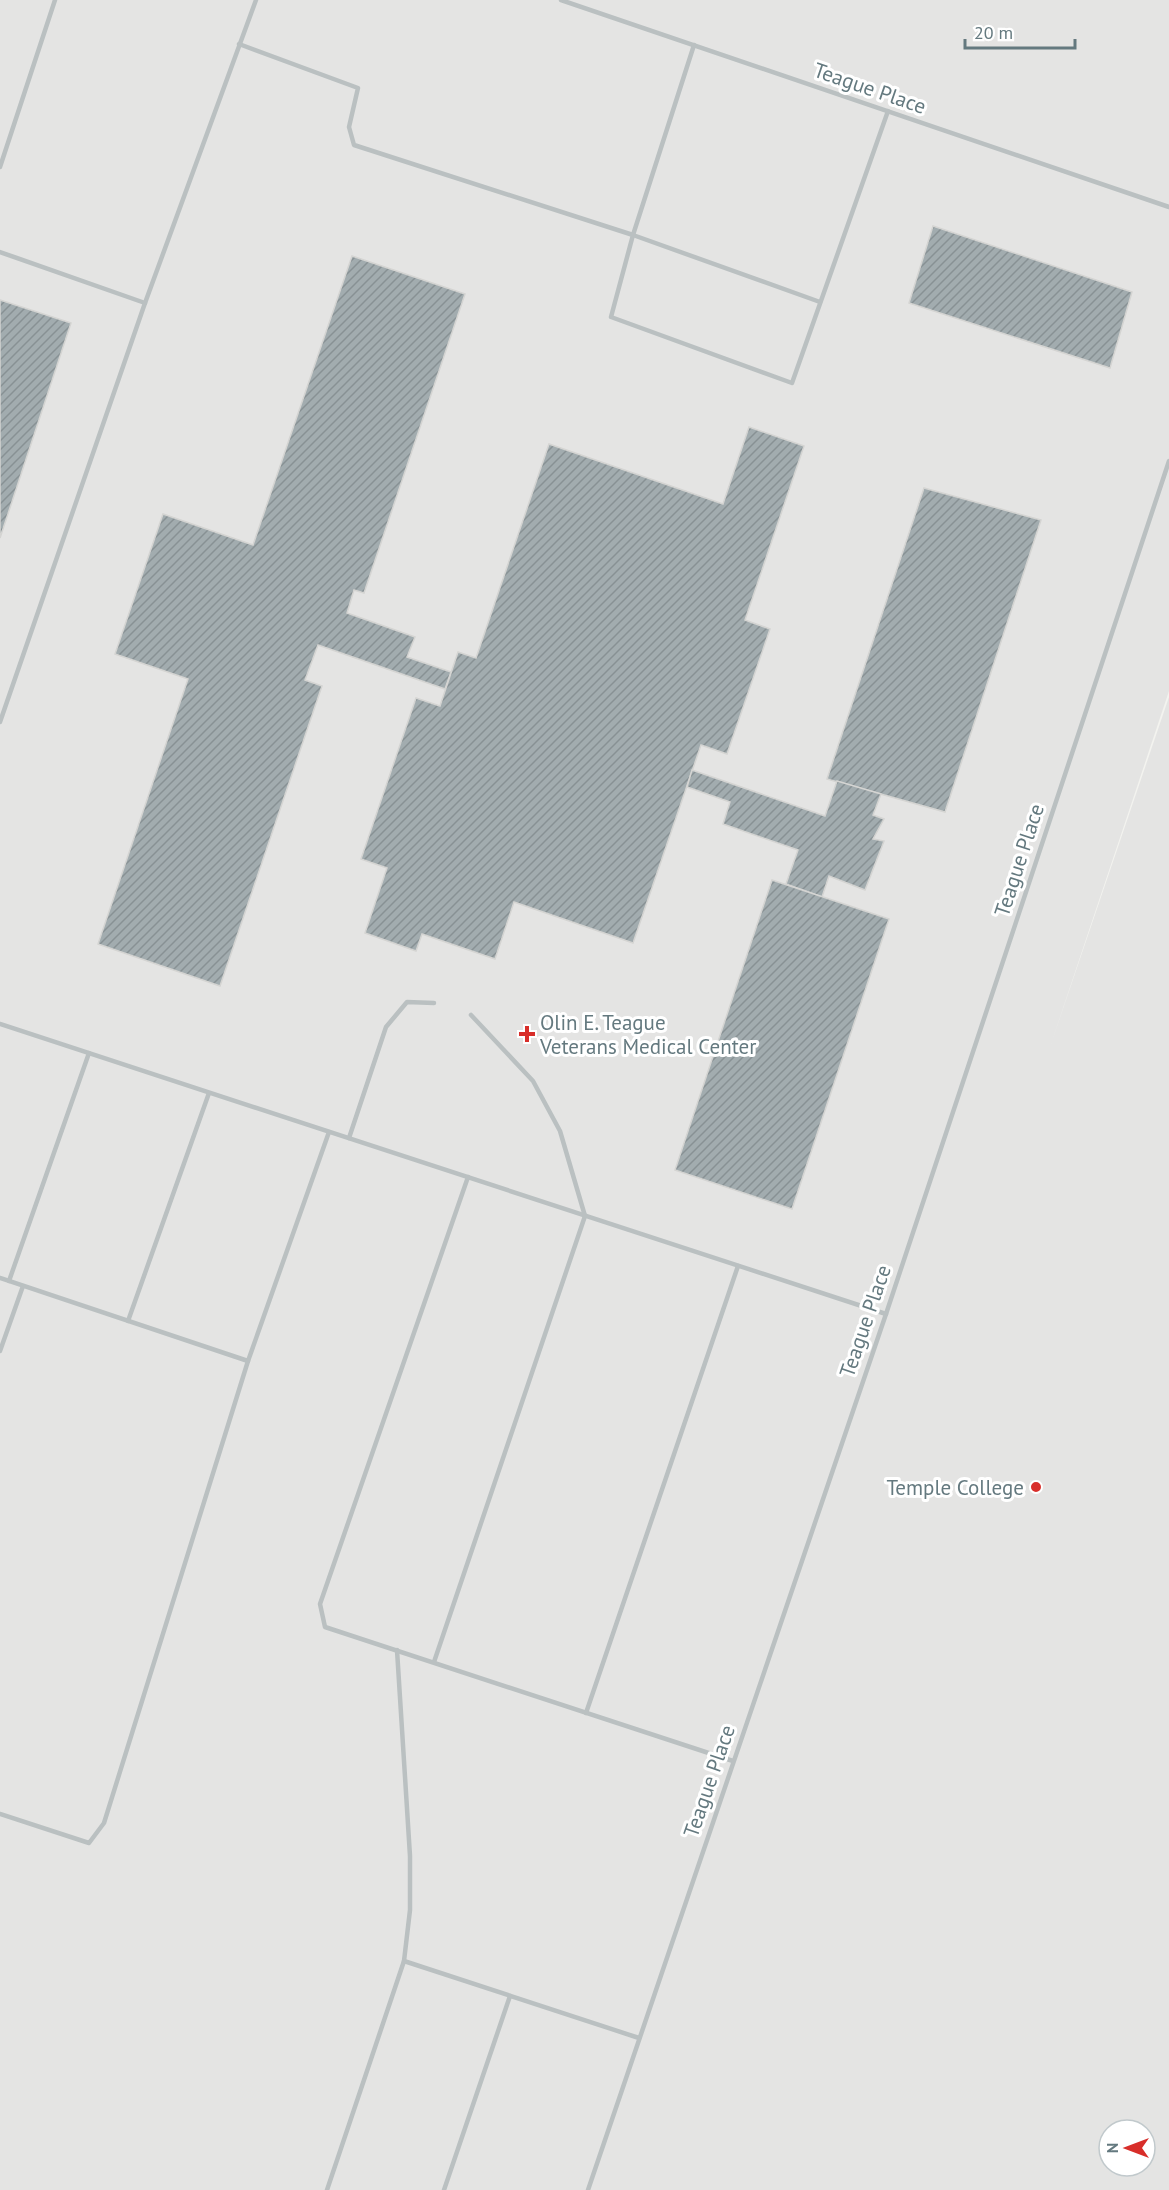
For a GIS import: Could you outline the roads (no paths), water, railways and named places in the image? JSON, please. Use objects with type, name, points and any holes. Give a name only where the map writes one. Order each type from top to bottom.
[{"type":"lane","points":[[0,167],[56,0]]},
{"type":"lane","points":[[0,722],[145,303],[256,0]]},
{"type":"lane","name":"Teague Place","points":[[561,0],[1169,207]]},
{"type":"lane","points":[[239,44],[358,88],[349,127],[354,145],[633,235],[820,302]]},
{"type":"lane","points":[[694,45],[633,235],[611,317],[792,383],[888,111]]},
{"type":"lane","points":[[0,252],[145,303]]},
{"type":"lane","name":"Teague Place","points":[[588,2190],[886,1314],[1169,461]]},
{"type":"lane","points":[[349,1138],[386,1028],[407,1002],[434,1003]]},
{"type":"lane","points":[[434,1662],[585,1216],[560,1131],[533,1081],[471,1015]]},
{"type":"lane","points":[[0,1024],[886,1314]]},
{"type":"lane","points":[[9,1281],[89,1053]]},
{"type":"lane","points":[[128,1321],[209,1093]]},
{"type":"lane","points":[[0,1814],[89,1843],[104,1823],[248,1361],[329,1132]]},
{"type":"lane","points":[[468,1177],[320,1604],[326,1627],[733,1761]]},
{"type":"lane","points":[[586,1713],[738,1266]]},
{"type":"lane","points":[[0,1278],[248,1361]]},
{"type":"lane","points":[[0,1351],[23,1286]]},
{"type":"lane","points":[[327,2190],[404,1961],[410,1910],[410,1856],[397,1650]]},
{"type":"lane","points":[[404,1961],[639,2038]]},
{"type":"lane","points":[[444,2190],[510,1996]]},
{"type":"place","name":"Olin E. Teague Veterans Medical Center","points":[[527,1034]]},
{"type":"place","name":"Temple College","points":[[1036,1487]]}]
